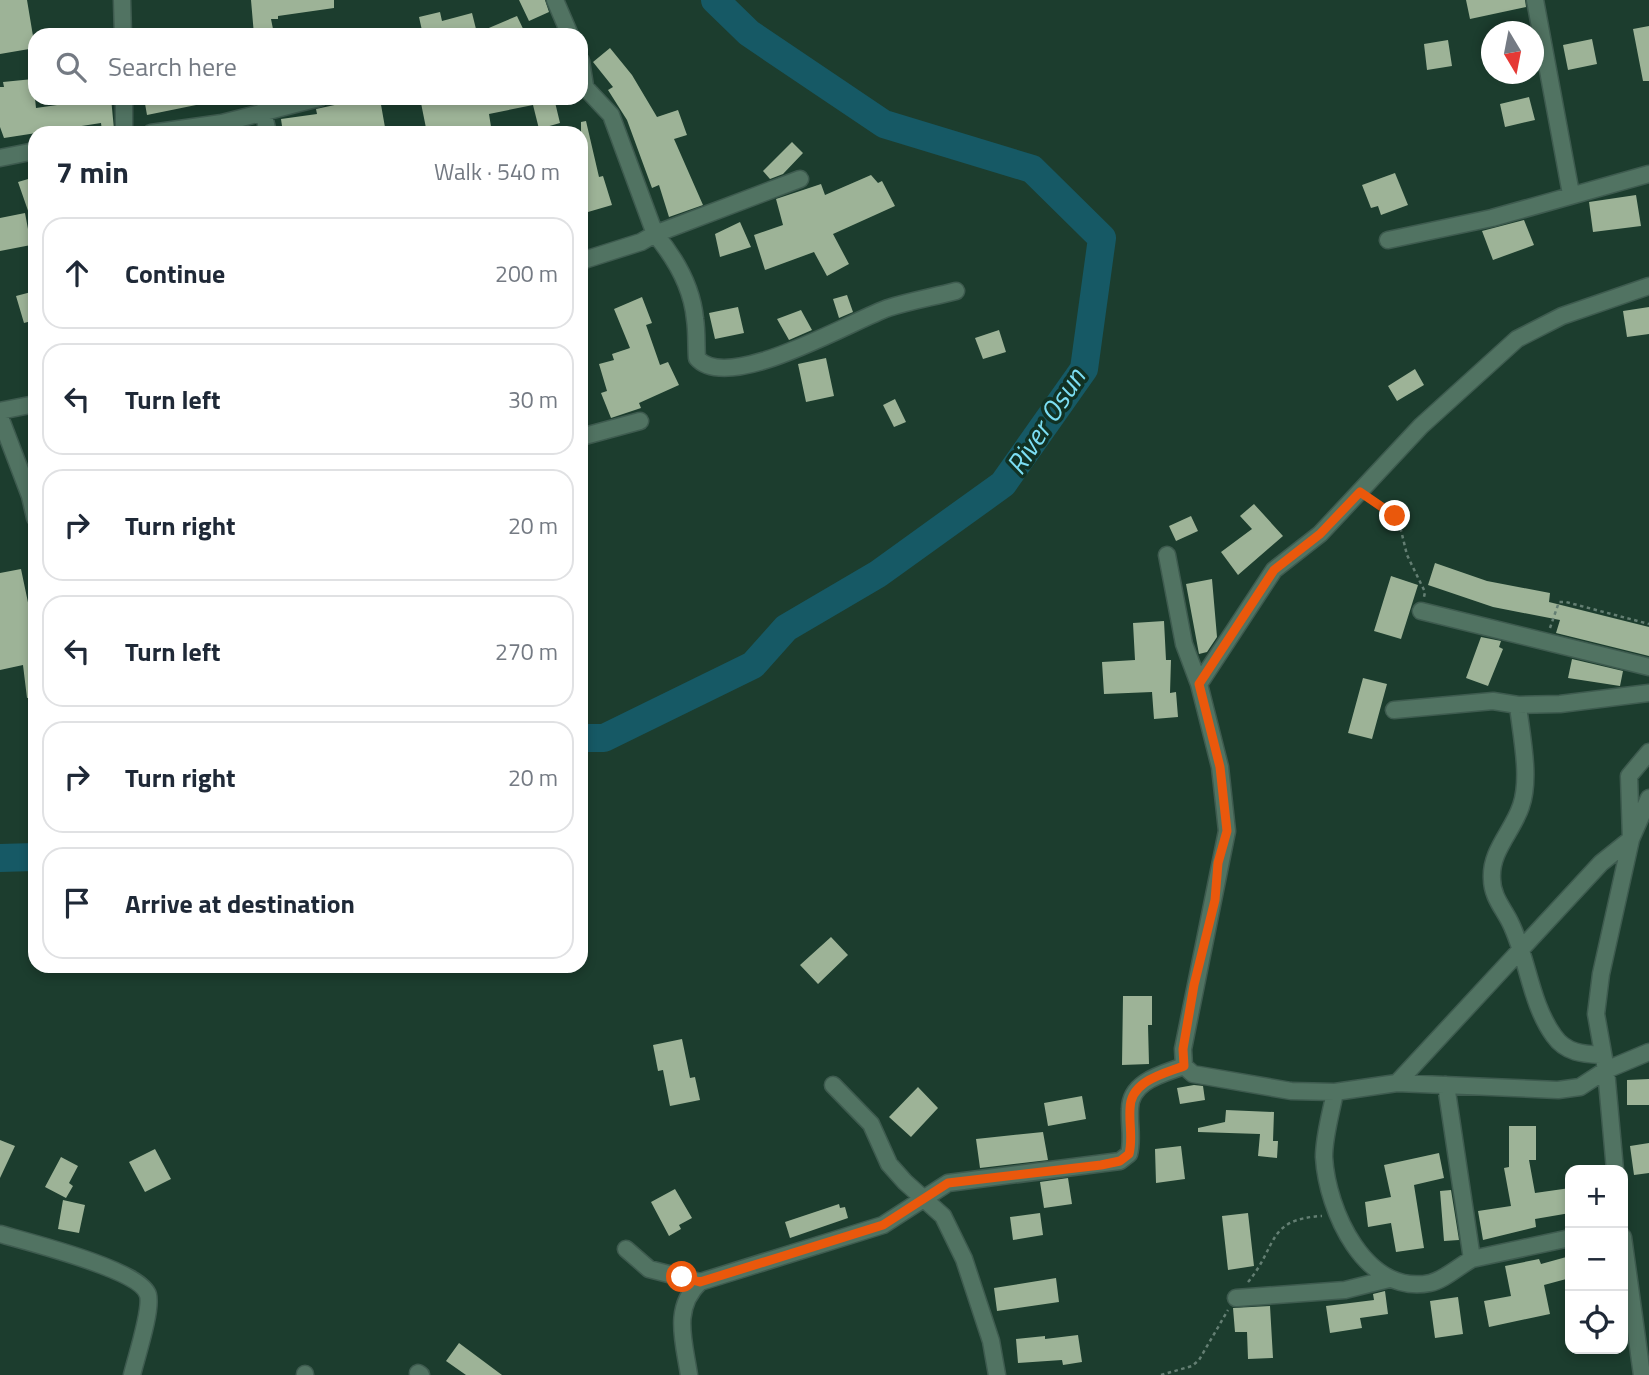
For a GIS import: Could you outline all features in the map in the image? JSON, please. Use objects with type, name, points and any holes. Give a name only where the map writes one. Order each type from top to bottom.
[{"type":"street","points":[[122,0],[123,28]]},
{"type":"street","points":[[555,0],[567,28]]},
{"type":"street","points":[[1535,0],[1571,194]]},
{"type":"street","points":[[588,90],[611,115],[655,234],[671,253],[686,284],[695,318],[697,358],[717,370],[761,360],[814,342],[887,309],[956,291]]},
{"type":"street","points":[[124,105],[124,126]]},
{"type":"street","points":[[201,126],[289,105]]},
{"type":"street","points":[[263,111],[266,126]]},
{"type":"street","points":[[0,158],[28,152]]},
{"type":"street","points":[[1388,240],[1492,218],[1649,174]]},
{"type":"street","points":[[588,259],[641,243],[655,234],[800,179]]},
{"type":"street","points":[[1199,684],[1274,570],[1320,534],[1421,426],[1517,339],[1562,316],[1649,286]]},
{"type":"street","points":[[0,411],[28,405]]},
{"type":"street","points":[[0,417],[28,491]]},
{"type":"street","points":[[588,435],[640,421]]},
{"type":"street","points":[[1167,555],[1184,644],[1199,684],[1220,767],[1227,831],[1218,863],[1215,900],[1194,985],[1183,1049],[1184,1066],[1193,1074],[1251,1086],[1335,1092],[1396,1083],[1558,1090],[1580,1087],[1604,1063],[1649,1052]]},
{"type":"street","points":[[1421,611],[1649,667]]},
{"type":"street","points":[[1394,710],[1493,701],[1518,705],[1560,704],[1649,693]]},
{"type":"street","points":[[1518,705],[1524,779],[1522,805],[1493,858],[1492,879],[1496,897],[1521,949],[1531,984],[1554,1037],[1578,1053],[1604,1063]]},
{"type":"street","points":[[1631,839],[1629,776],[1649,752]]},
{"type":"street","points":[[1614,1165],[1597,1014],[1601,974],[1631,839],[1649,798]]},
{"type":"street","points":[[1396,1083],[1601,863],[1631,839]]},
{"type":"street","points":[[626,1249],[649,1269],[700,1282],[883,1225],[906,1213],[948,1183],[1120,1161],[1129,1154],[1132,1142],[1129,1106],[1134,1093],[1149,1079],[1184,1066]]},
{"type":"street","points":[[833,1085],[871,1124],[889,1164],[943,1216],[964,1259],[991,1340],[997,1375]]},
{"type":"street","points":[[1446,1085],[1472,1259]]},
{"type":"street","points":[[1335,1092],[1324,1153],[1329,1178],[1347,1236],[1370,1264],[1389,1279]]},
{"type":"street","points":[[0,1234],[115,1269],[138,1280],[145,1288],[149,1301],[132,1375]]},
{"type":"street","points":[[1236,1298],[1345,1290],[1389,1279],[1431,1283],[1472,1259],[1565,1239]]},
{"type":"street","points":[[690,1375],[681,1320],[684,1301],[700,1282]]},
{"type":"street","points":[[1628,1282],[1642,1375]]},
{"type":"path","points":[[1360,492],[1399,522],[1407,555],[1425,592],[1421,611]]},
{"type":"path","points":[[1546,641],[1559,603],[1584,606],[1649,624]]},
{"type":"building","points":[[0,0],[27,0],[32,28],[28,28],[28,49],[0,54]]},
{"type":"building","points":[[251,0],[334,0],[334,8],[278,16],[278,19],[271,19],[273,28],[253,28]]},
{"type":"building","points":[[519,0],[545,0],[549,12],[529,21]]},
{"type":"building","points":[[1466,0],[1525,0],[1526,7],[1470,19]]},
{"type":"building","points":[[440,12],[442,21],[472,13],[476,28],[421,28],[419,17]]},
{"type":"building","points":[[517,16],[523,28],[489,28]]},
{"type":"building","points":[[1649,26],[1649,81],[1643,81],[1633,29]]},
{"type":"building","points":[[1592,39],[1597,64],[1568,70],[1563,45]]},
{"type":"building","points":[[1448,40],[1452,66],[1427,70],[1424,44]]},
{"type":"building","points":[[610,48],[632,75],[657,117],[678,110],[687,135],[674,139],[703,205],[669,217],[659,185],[652,188],[627,120],[608,90],[613,87],[593,62]]},
{"type":"building","points":[[28,80],[28,105],[36,105],[36,108],[57,105],[112,105],[114,126],[101,126],[101,123],[82,126],[28,126],[28,134],[4,138],[0,127],[0,87],[4,87],[3,82]]},
{"type":"building","points":[[1529,97],[1535,120],[1505,127],[1500,104]]},
{"type":"building","points":[[145,105],[196,105],[147,115]]},
{"type":"building","points":[[335,105],[381,105],[385,126],[282,126],[281,119],[317,114],[316,109]]},
{"type":"building","points":[[421,105],[533,105],[489,114],[491,126],[426,126]]},
{"type":"building","points":[[533,105],[556,105],[560,123],[538,126]]},
{"type":"building","points":[[588,130],[599,177],[603,176],[612,205],[588,212]]},
{"type":"building","points":[[792,142],[803,153],[783,174],[770,179],[763,171]]},
{"type":"building","points":[[1395,173],[1408,205],[1381,215],[1378,206],[1371,208],[1362,185]]},
{"type":"building","points":[[871,175],[878,183],[882,181],[895,206],[833,234],[849,264],[827,276],[814,252],[765,270],[754,235],[783,225],[776,199],[821,184],[825,195]]},
{"type":"building","points":[[28,179],[28,211],[18,182]]},
{"type":"building","points":[[1636,195],[1641,226],[1593,232],[1589,202]]},
{"type":"building","points":[[25,213],[28,246],[0,251],[0,218]]},
{"type":"building","points":[[1524,220],[1534,245],[1493,260],[1482,231]]},
{"type":"building","points":[[740,222],[751,247],[720,257],[715,234]]},
{"type":"building","points":[[28,293],[28,322],[24,323],[16,296]]},
{"type":"building","points":[[847,295],[853,312],[839,318],[833,299]]},
{"type":"building","points":[[642,297],[652,323],[646,325],[660,365],[668,362],[679,385],[639,403],[641,408],[611,418],[601,393],[607,391],[599,364],[614,360],[612,354],[630,348],[614,309]]},
{"type":"building","points":[[738,307],[744,333],[715,339],[709,313]]},
{"type":"building","points":[[1649,307],[1649,334],[1627,337],[1623,311]]},
{"type":"building","points":[[801,310],[812,330],[789,340],[777,319]]},
{"type":"building","points":[[999,330],[1006,352],[983,359],[975,338]]},
{"type":"building","points":[[826,358],[834,396],[806,402],[798,364]]},
{"type":"building","points":[[1415,369],[1424,385],[1397,401],[1388,386]]},
{"type":"building","points":[[895,399],[906,422],[894,427],[883,405]]},
{"type":"building","points":[[1254,504],[1283,536],[1238,575],[1221,552],[1252,529],[1240,516]]},
{"type":"building","points":[[1191,516],[1198,531],[1176,541],[1169,526]]},
{"type":"building","points":[[1435,563],[1487,581],[1550,593],[1549,602],[1649,627],[1649,656],[1556,633],[1560,620],[1493,607],[1428,585]]},
{"type":"building","points":[[21,569],[28,602],[28,698],[23,665],[0,670],[0,573]]},
{"type":"building","points":[[1391,576],[1418,585],[1401,639],[1374,631]]},
{"type":"building","points":[[1212,579],[1217,637],[1207,652],[1199,654],[1186,584]]},
{"type":"building","points":[[1164,621],[1166,660],[1171,660],[1170,693],[1176,692],[1178,717],[1154,719],[1152,692],[1104,694],[1102,662],[1135,660],[1133,623]]},
{"type":"building","points":[[1481,637],[1501,641],[1499,647],[1503,649],[1488,686],[1466,678]]},
{"type":"building","points":[[1572,659],[1623,671],[1620,686],[1568,678]]},
{"type":"building","points":[[1363,678],[1387,684],[1372,739],[1348,733]]},
{"type":"building","points":[[831,937],[848,955],[818,984],[800,965]]},
{"type":"building","points":[[1123,996],[1152,996],[1152,1025],[1148,1025],[1149,1064],[1122,1065]]},
{"type":"building","points":[[682,1039],[690,1078],[695,1077],[700,1100],[670,1106],[663,1070],[658,1071],[653,1045]]},
{"type":"building","points":[[1649,1079],[1649,1105],[1627,1105],[1627,1080]]},
{"type":"building","points":[[1203,1086],[1205,1100],[1180,1104],[1177,1088]]},
{"type":"building","points":[[918,1087],[938,1108],[911,1137],[889,1117]]},
{"type":"building","points":[[1082,1096],[1086,1119],[1048,1126],[1044,1103]]},
{"type":"building","points":[[1226,1110],[1274,1112],[1273,1141],[1278,1141],[1277,1158],[1258,1156],[1260,1134],[1198,1132],[1198,1128],[1225,1122]]},
{"type":"building","points":[[1509,1126],[1536,1126],[1536,1160],[1529,1160],[1535,1193],[1565,1189],[1565,1214],[1535,1219],[1536,1227],[1483,1240],[1478,1211],[1511,1206],[1504,1168],[1509,1167]]},
{"type":"building","points":[[1043,1132],[1048,1160],[980,1168],[976,1139]]},
{"type":"building","points":[[0,1140],[15,1146],[0,1178]]},
{"type":"building","points":[[1649,1143],[1649,1173],[1634,1175],[1630,1146]]},
{"type":"building","points":[[1181,1146],[1185,1179],[1156,1183],[1155,1149]]},
{"type":"building","points":[[155,1149],[171,1179],[145,1192],[129,1162]]},
{"type":"building","points":[[1439,1153],[1444,1178],[1414,1185],[1424,1248],[1396,1252],[1391,1223],[1368,1227],[1365,1202],[1391,1197],[1384,1165]]},
{"type":"building","points":[[61,1157],[78,1166],[69,1183],[73,1186],[66,1198],[45,1187]]},
{"type":"building","points":[[1068,1178],[1072,1204],[1044,1208],[1040,1182]]},
{"type":"building","points":[[675,1189],[692,1218],[679,1225],[681,1229],[669,1236],[651,1202]]},
{"type":"building","points":[[1451,1190],[1459,1240],[1444,1241],[1440,1191]]},
{"type":"building","points":[[63,1200],[85,1205],[79,1233],[58,1229]]},
{"type":"building","points":[[839,1204],[840,1208],[845,1207],[848,1218],[790,1238],[785,1222]]},
{"type":"building","points":[[1040,1213],[1043,1235],[1013,1240],[1010,1217]]},
{"type":"building","points":[[1248,1213],[1254,1266],[1228,1270],[1222,1216]]},
{"type":"building","points":[[1565,1257],[1565,1279],[1544,1285],[1550,1314],[1489,1327],[1484,1301],[1511,1296],[1505,1266],[1539,1259],[1541,1264]]},
{"type":"building","points":[[1056,1278],[1059,1302],[997,1311],[994,1288]]},
{"type":"building","points":[[1385,1291],[1388,1314],[1360,1318],[1362,1328],[1330,1333],[1326,1306],[1374,1300],[1373,1294]]},
{"type":"building","points":[[1458,1297],[1463,1334],[1435,1338],[1430,1301]]},
{"type":"building","points":[[1270,1306],[1273,1358],[1248,1359],[1247,1332],[1235,1332],[1233,1308]]},
{"type":"building","points":[[1078,1335],[1082,1362],[1063,1365],[1062,1360],[1018,1363],[1016,1339]]},
{"type":"building","points":[[459,1343],[502,1375],[466,1375],[446,1361]]},
{"type":"waterway","name":"River Osun","points":[[588,738],[604,738],[753,665],[786,628],[878,574],[1003,484],[1084,369],[1102,238],[1032,169],[884,124],[749,33],[715,0]]},
{"type":"waterway","name":"River Osun","points":[[0,858],[28,857]]},
{"type":"route","points":[[682,1277],[700,1282],[718,1274],[858,1234],[906,1213],[948,1183],[1101,1165],[1120,1161],[1129,1154],[1132,1142],[1129,1106],[1134,1093],[1149,1079],[1184,1066],[1183,1049],[1194,985],[1215,900],[1216,874],[1227,831],[1220,767],[1210,723],[1200,697],[1199,684],[1274,570],[1320,534],[1360,492],[1395,516]]}]
